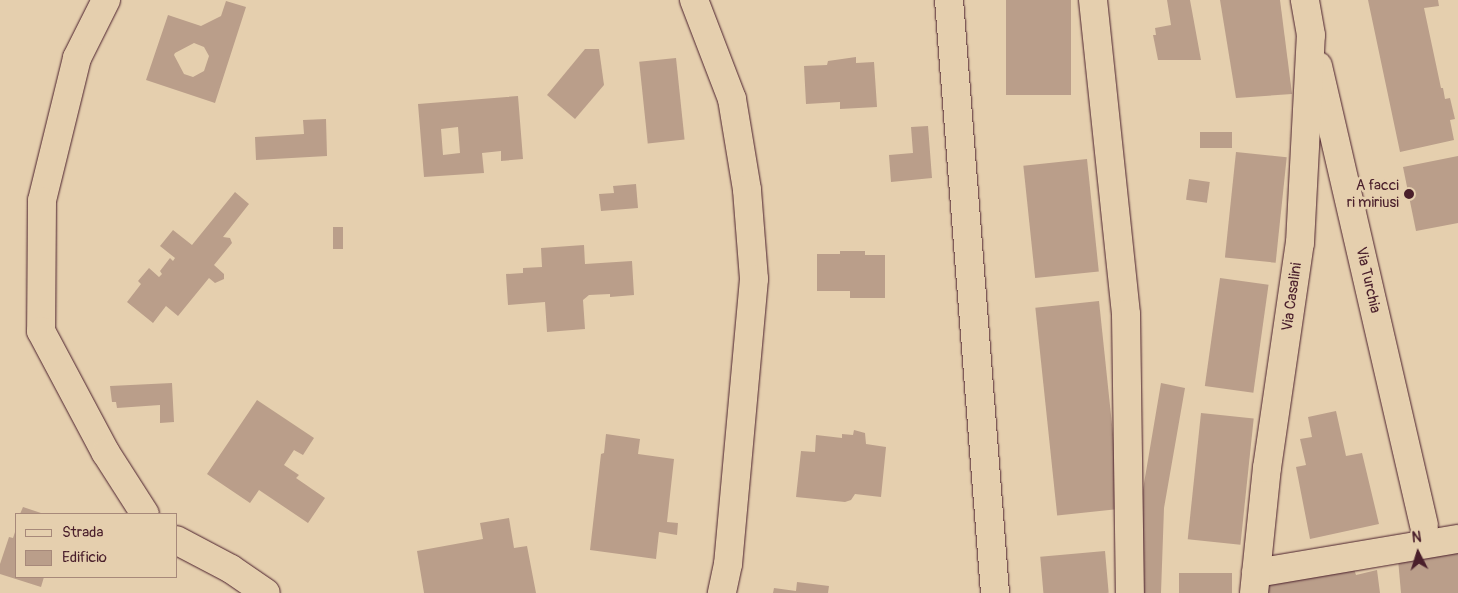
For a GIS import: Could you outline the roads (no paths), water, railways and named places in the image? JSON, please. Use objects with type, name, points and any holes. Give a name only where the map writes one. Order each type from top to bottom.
[{"type":"street","points":[[106,0],[78,58],[42,201],[41,331],[106,453],[144,513]]},
{"type":"street","points":[[694,0],[732,99],[747,190],[754,279],[728,564],[722,593]]},
{"type":"street","points":[[949,0],[995,593]]},
{"type":"street","points":[[1093,0],[1126,314],[1130,593]]},
{"type":"street","name":"Via Casalini","points":[[1255,583],[1267,468],[1300,243],[1311,35],[1305,0]]},
{"type":"street","name":"Via Turchia","points":[[1311,35],[1424,525]]},
{"type":"street","points":[[1255,583],[1458,539]]},
{"type":"street","points":[[178,541],[231,569],[266,593]]},
{"type":"place","name":"A facci ri miriusi","points":[[1409,194]]}]
